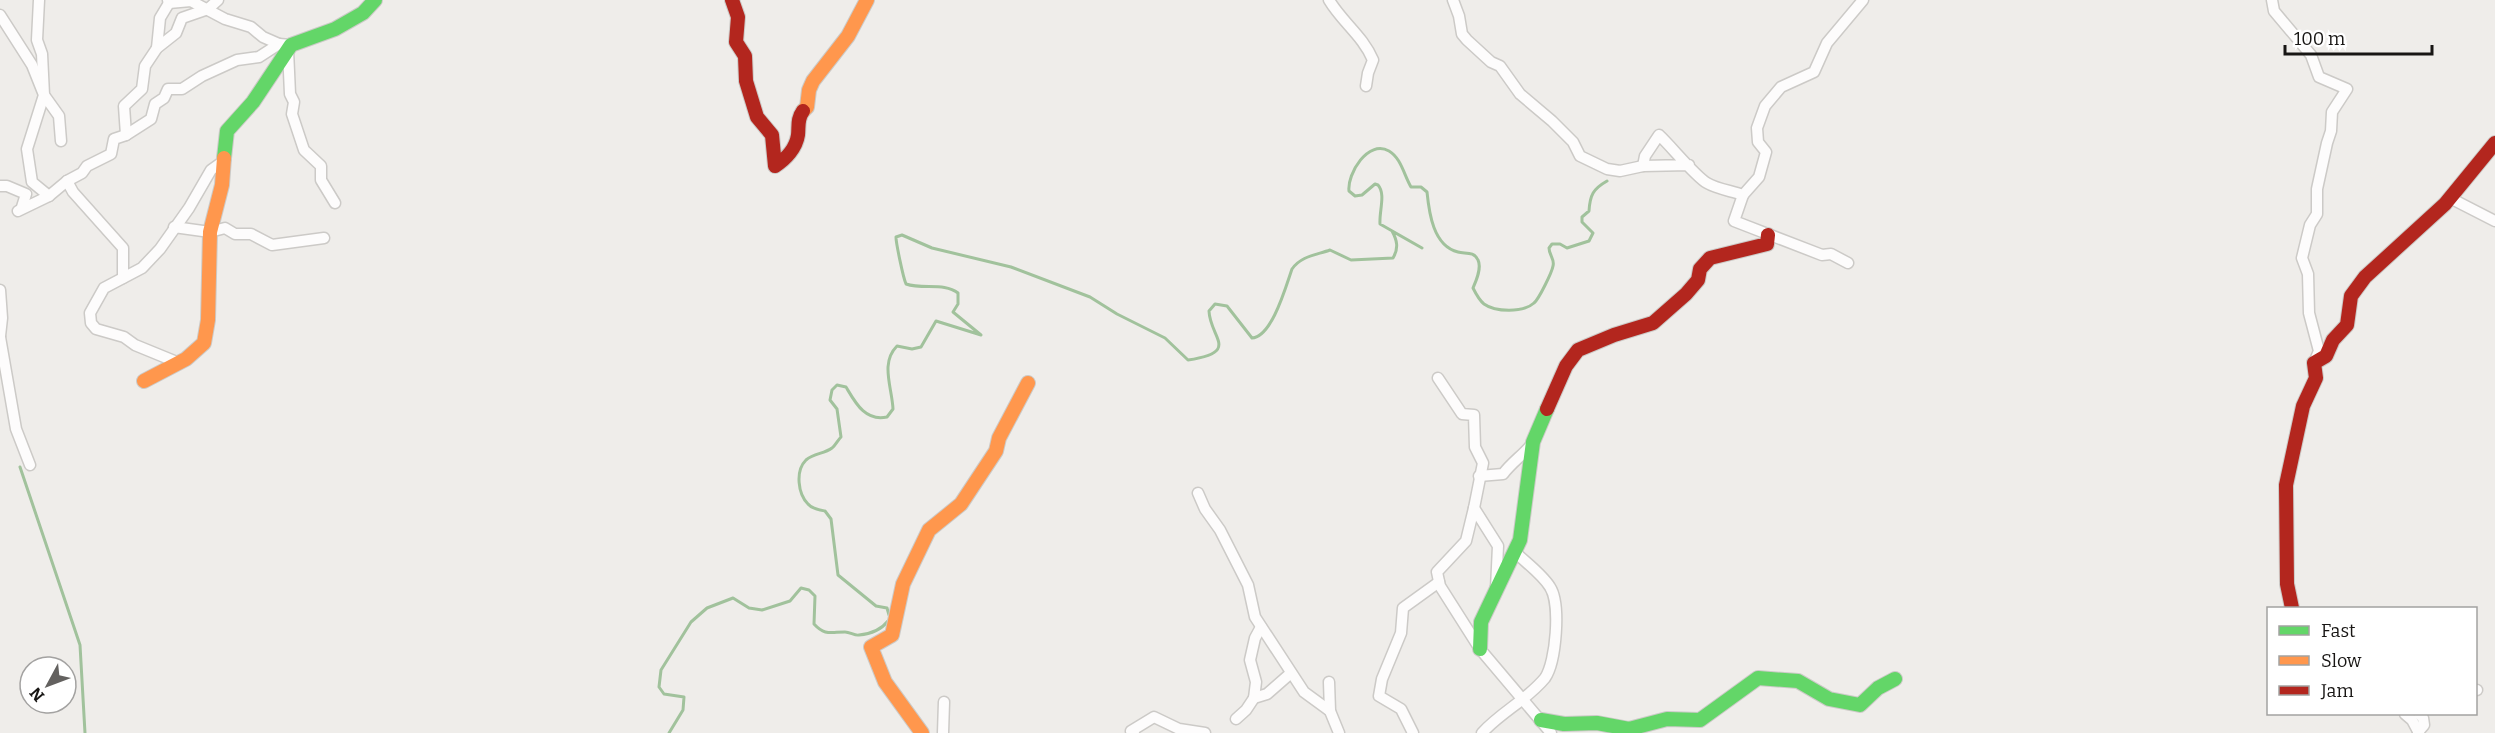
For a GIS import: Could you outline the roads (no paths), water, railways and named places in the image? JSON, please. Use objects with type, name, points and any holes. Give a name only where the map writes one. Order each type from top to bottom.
[{"type":"street","points":[[39,0],[37,40],[42,54],[44,95],[27,149],[32,182],[49,196]]},
{"type":"street","points":[[126,135],[124,106],[142,89],[145,66],[157,48],[176,33],[182,18],[208,9],[218,0]]},
{"type":"street","points":[[32,182],[26,187],[26,194],[20,209],[49,196],[67,181],[82,173],[87,166],[111,154],[114,139],[126,135],[150,119],[155,104],[164,98],[168,89],[182,90],[202,76],[237,60],[259,57],[335,29],[363,13],[375,0]]},
{"type":"street","points":[[732,0],[738,17],[736,42],[745,56],[746,81],[757,117],[772,135],[774,170],[786,159],[798,138],[799,117],[807,107],[809,90],[813,81],[848,36],[867,0]]},
{"type":"street","points":[[1329,0],[1337,14],[1348,23],[1368,47],[1373,60],[1366,86]]},
{"type":"street","points":[[1453,0],[1462,34],[1491,62],[1500,66],[1520,94],[1573,142],[1580,156],[1607,169],[1620,171],[1643,166],[1689,165]]},
{"type":"street","points":[[1848,263],[1832,254],[1822,255],[1734,221],[1743,195],[1759,177],[1766,152],[1758,142],[1757,128],[1765,106],[1781,87],[1814,72],[1827,44],[1863,0]]},
{"type":"street","points":[[2272,0],[2274,11],[2311,55],[2319,77],[2347,88],[2332,112],[2331,131],[2326,143],[2317,189],[2317,214],[2310,225],[2302,258],[2308,274],[2309,313],[2319,351],[2314,363],[2316,378],[2303,406],[2286,485],[2284,519],[2287,584],[2292,607]]},
{"type":"street","points":[[157,48],[160,18],[168,1],[191,1],[225,18],[251,27],[263,37],[286,46]]},
{"type":"street","points":[[0,15],[32,65],[44,95],[59,116],[61,141]]},
{"type":"street","points":[[144,381],[181,362],[204,343],[208,320],[210,232],[222,186],[227,131],[252,102],[286,46]]},
{"type":"street","points":[[286,46],[290,94],[294,102],[292,114],[304,150],[321,166],[321,180],[335,203]]},
{"type":"street","points":[[1643,166],[1645,156],[1659,135],[1706,183],[1743,195]]},
{"type":"street","points":[[2314,363],[2326,356],[2333,340],[2347,325],[2351,296],[2366,277],[2450,198],[2495,143]]},
{"type":"street","points":[[181,362],[135,345],[124,337],[96,329],[91,323],[93,305],[104,288],[142,268],[160,249],[189,208],[211,170],[225,160]]},
{"type":"street","points":[[67,181],[73,192],[123,248],[125,255],[123,278]]},
{"type":"street","points":[[0,186],[7,186],[26,194]]},
{"type":"street","points":[[2450,198],[2495,220]]},
{"type":"street","points":[[174,227],[210,232],[225,228],[235,234],[251,234],[272,244],[324,238]]},
{"type":"street","points":[[1479,476],[1503,474],[1514,459],[1523,455],[1533,442],[1566,366],[1578,350],[1614,335],[1653,323],[1686,294],[1698,280],[1700,269],[1710,258],[1767,244],[1768,235]]},
{"type":"street","points":[[0,290],[2,318],[0,336],[16,429],[30,465]]},
{"type":"street","points":[[1438,378],[1462,414],[1474,415],[1475,447],[1483,463],[1466,541],[1437,572],[1439,582],[1480,649],[1551,733]]},
{"type":"street","points":[[922,733],[903,709],[874,663],[871,647],[892,636],[903,584],[929,530],[961,504],[996,451],[999,438],[1028,383]]},
{"type":"street","points":[[1480,649],[1481,622],[1520,540],[1533,442]]},
{"type":"street","points":[[1198,493],[1248,585],[1255,617],[1261,627],[1304,692],[1330,711]]},
{"type":"street","points":[[1474,508],[1498,546],[1495,570],[1496,588]]},
{"type":"street","points":[[1482,733],[1498,717],[1523,699],[1546,676],[1556,635],[1556,607],[1551,588],[1514,551]]},
{"type":"street","points":[[1413,733],[1401,709],[1379,696],[1382,679],[1401,633],[1403,608],[1439,582]]},
{"type":"street","points":[[1236,719],[1254,698],[1256,682],[1250,660],[1255,638],[1261,627]]},
{"type":"street","points":[[1254,698],[1267,694],[1292,673]]},
{"type":"street","points":[[1541,720],[1564,724],[1597,723],[1629,729],[1667,719],[1700,720],[1758,678],[1798,681],[1829,699],[1860,705],[1878,688],[1895,679]]},
{"type":"street","points":[[1329,682],[1330,711],[1339,733]]},
{"type":"street","points":[[943,733],[944,702]]},
{"type":"street","points":[[2406,715],[2412,720],[2419,733],[2424,725],[2423,715]]},
{"type":"street","points":[[1134,733],[1131,731],[1154,717],[1179,729],[1205,733]]},
{"type":"waterway","points":[[889,615],[887,608],[876,606],[838,575],[831,519],[825,511],[812,507],[805,500],[800,489],[799,476],[806,460],[832,448],[841,437],[837,409],[830,400],[832,390],[837,385],[846,387],[867,414],[879,418],[887,417],[893,409],[888,376],[889,360],[897,346],[912,349],[921,347],[936,321],[981,335],[953,312],[958,304],[958,293],[946,288],[906,284],[896,237],[902,235],[932,248],[1011,267],[1090,297],[1117,314],[1165,338],[1188,360],[1204,357],[1214,353],[1218,348],[1219,343],[1209,311],[1215,304],[1227,306],[1252,338],[1266,329],[1277,310],[1292,269],[1304,259],[1330,250],[1351,260],[1393,258],[1397,244],[1392,231],[1422,248],[1380,224],[1382,193],[1378,185],[1375,184],[1362,195],[1355,196],[1349,191],[1351,176],[1355,168],[1360,160],[1374,150],[1381,149],[1393,154],[1411,187],[1421,187],[1427,192],[1431,218],[1438,236],[1450,249],[1476,257],[1479,271],[1473,288],[1484,304],[1502,310],[1516,310],[1536,301],[1553,266],[1549,248],[1552,244],[1560,244],[1567,248],[1589,241],[1593,233],[1582,222],[1582,217],[1589,211],[1593,193],[1607,181]]},
{"type":"waterway","points":[[20,467],[80,645],[85,733]]},
{"type":"waterway","points":[[669,733],[683,710],[684,697],[664,694],[659,687],[661,670],[691,622],[707,608],[733,598],[749,608],[762,610],[790,601],[801,588],[809,590],[815,596],[814,624],[825,632],[845,632],[856,635],[871,633],[888,621]]}]
